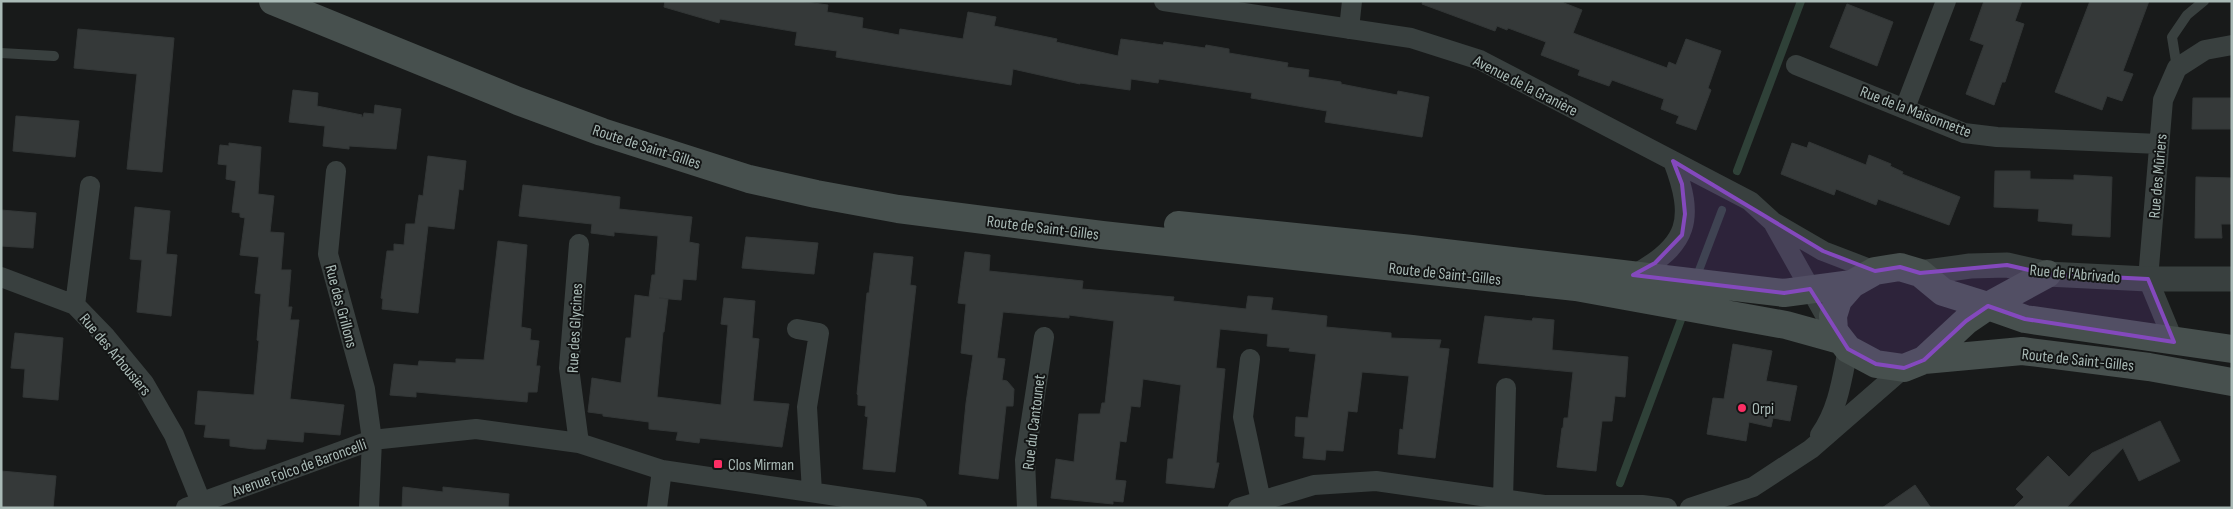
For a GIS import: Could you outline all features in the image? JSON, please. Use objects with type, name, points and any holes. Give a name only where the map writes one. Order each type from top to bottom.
[{"type":"main road","name":"Route de Saint-Gilles","points":[[273,1],[518,101],[602,132],[749,179],[816,194],[898,208],[1102,235],[1576,287],[1786,324],[1841,340]]},
{"type":"main road","name":"Route de Saint-Gilles","points":[[312,1],[560,103],[750,166],[816,180],[949,201],[1412,249],[1784,292],[1810,289],[1864,277]]},
{"type":"main road","points":[[1921,360],[1943,330],[1945,311],[1944,292],[1920,273],[1900,267],[1864,277],[1838,300],[1833,316],[1841,340],[1876,364],[1921,360],[1966,321],[1988,306],[2047,274]]},
{"type":"main road","name":"Route de Saint-Gilles","points":[[1944,292],[2025,320],[2232,349]]},
{"type":"main road","name":"Route de Saint-Gilles","points":[[1921,360],[2022,351],[2149,367],[2232,382]]},
{"type":"street","name":"Avenue de la Granière","points":[[1164,1],[1411,38],[1480,60],[1750,201],[1773,222],[1864,277]]},
{"type":"street","points":[[1349,29],[1352,1]]},
{"type":"street","points":[[1905,108],[1946,1]]},
{"type":"street","points":[[2177,68],[2205,50],[2232,45]]},
{"type":"street","name":"Rue de la Maisonnette","points":[[1796,65],[1964,132],[1997,137],[2159,144]]},
{"type":"street","name":"Rue des Mûriers","points":[[2174,342],[2148,279],[2163,100],[2177,68]]},
{"type":"street","points":[[1634,275],[1655,263],[1682,236],[1685,214],[1682,191],[1673,161]]},
{"type":"street","name":"Rue des Grillons","points":[[336,171],[328,254],[365,389],[372,440],[370,508]]},
{"type":"street","points":[[75,304],[90,186]]},
{"type":"street","name":"Avenue de la Granière","points":[[1773,222],[1841,340]]},
{"type":"street","name":"Rue des Glycines","points":[[579,244],[569,368],[579,443]]},
{"type":"street","name":"Rue de l'Abrivado","points":[[1920,273],[1970,266],[2007,265],[2047,274],[2148,279],[2232,279]]},
{"type":"street","name":"Rue des Arbousiers","points":[[1,277],[75,304],[106,337],[144,383],[174,435],[193,505]]},
{"type":"street","points":[[797,329],[819,333],[808,407],[812,492]]},
{"type":"street","name":"Rue du Cantounet","points":[[1027,508],[1025,460],[1044,338]]},
{"type":"street","points":[[1811,449],[1830,422],[1840,390],[1841,340]]},
{"type":"street","points":[[1250,359],[1243,417],[1261,501]]},
{"type":"street","points":[[1690,508],[1753,487],[1811,449],[1921,360]]},
{"type":"street","points":[[1501,503],[1506,388]]},
{"type":"street","name":"Avenue Folco de Baroncelli","points":[[193,505],[372,440],[476,429],[579,443],[662,470],[812,492],[878,505],[917,508]]},
{"type":"street","points":[[657,508],[662,470]]},
{"type":"street","points":[[1238,508],[1314,485],[1376,481],[1501,503],[1642,505],[1667,508]]},
{"type":"lane","points":[[2177,68],[2172,37],[2187,14],[2204,1]]},
{"type":"lane","points":[[1,53],[54,56]]},
{"type":"highlighted area","points":[[1673,161],[1823,251],[1875,271],[1900,267],[1920,273],[2007,265],[2047,274],[2148,279],[2174,342],[2025,319],[1988,306],[1966,321],[1924,360],[1904,368],[1876,364],[1848,349],[1810,289],[1784,293],[1633,275],[1655,263],[1682,235],[1685,214],[1682,184]]},
{"type":"building","points":[[665,1],[798,1],[828,5],[827,12],[863,18],[862,28],[899,35],[900,29],[963,39],[968,12],[996,17],[994,26],[1057,39],[1056,42],[1118,56],[1121,39],[1163,45],[1164,42],[1205,48],[1206,45],[1229,49],[1229,53],[1288,63],[1287,67],[1309,70],[1308,77],[1341,82],[1341,84],[1397,95],[1398,91],[1429,97],[1422,137],[1325,122],[1327,111],[1251,98],[1252,93],[1159,79],[1158,83],[1131,79],[1130,90],[1080,84],[1013,69],[1011,85],[836,57],[837,51],[795,45],[797,32],[720,19],[719,23],[664,7]]},
{"type":"building","points":[[1423,1],[1559,1],[1582,10],[1573,33],[1667,68],[1669,62],[1676,65],[1686,39],[1721,51],[1708,88],[1711,90],[1696,130],[1676,123],[1679,116],[1661,109],[1664,99],[1612,80],[1609,86],[1578,75],[1580,70],[1541,55],[1546,42],[1508,28],[1507,30],[1497,26],[1495,31],[1422,4]]},
{"type":"building","points":[[1984,1],[2022,1],[2015,21],[2024,24],[2005,82],[2002,82],[1994,105],[1966,94],[1984,45],[1970,40]]},
{"type":"building","points":[[2090,1],[2149,1],[2123,71],[2133,74],[2122,101],[2107,96],[2102,110],[2055,92]]},
{"type":"building","points":[[1847,4],[1893,22],[1877,66],[1830,47]]},
{"type":"building","points":[[78,29],[174,38],[162,172],[127,169],[137,74],[74,68]]},
{"type":"building","points":[[293,90],[318,93],[317,106],[362,115],[361,117],[363,117],[364,113],[374,114],[375,105],[401,109],[396,149],[349,146],[349,149],[323,146],[325,126],[289,122]]},
{"type":"building","points":[[2193,98],[2232,98],[2232,129],[2192,129]]},
{"type":"building","points":[[16,116],[79,121],[75,157],[13,151]]},
{"type":"building","points":[[1809,142],[1866,165],[1869,155],[1891,164],[1890,166],[1903,172],[1902,174],[1960,197],[1949,225],[1878,199],[1876,205],[1836,189],[1834,195],[1781,174],[1792,143],[1807,148]]},
{"type":"building","points":[[229,143],[261,147],[258,194],[274,196],[270,232],[284,233],[281,270],[291,270],[288,307],[292,307],[290,320],[299,320],[290,399],[344,405],[340,435],[304,432],[303,442],[267,439],[265,449],[254,449],[230,446],[230,439],[204,437],[206,425],[195,424],[198,391],[254,395],[261,294],[255,293],[259,257],[240,255],[245,218],[240,217],[240,213],[232,212],[236,181],[226,179],[227,165],[218,164],[220,145],[229,146]]},
{"type":"building","points":[[428,156],[466,161],[463,190],[459,189],[454,229],[428,226],[418,313],[382,309],[383,299],[381,298],[387,251],[394,251],[394,244],[404,245],[406,224],[415,224],[419,195],[423,196]]},
{"type":"building","points":[[1995,171],[2030,171],[2030,179],[2074,180],[2074,175],[2112,177],[2110,237],[2072,235],[2073,224],[2038,221],[2039,209],[1994,207]]},
{"type":"building","points":[[2196,177],[2232,178],[2232,224],[2221,224],[2222,238],[2195,238]]},
{"type":"building","points":[[523,185],[620,197],[619,209],[692,217],[689,242],[699,244],[696,280],[683,279],[681,300],[659,298],[668,299],[657,397],[721,405],[728,325],[721,324],[724,298],[755,301],[752,338],[759,339],[753,401],[789,404],[782,447],[700,438],[699,443],[676,440],[678,432],[649,429],[649,422],[603,416],[603,414],[588,412],[592,378],[621,383],[626,338],[631,338],[635,295],[649,297],[652,275],[655,275],[658,236],[614,232],[614,236],[591,233],[592,224],[519,216]]},
{"type":"building","points":[[135,207],[170,211],[166,254],[177,255],[171,316],[137,312],[142,260],[130,259]]},
{"type":"building","points":[[1,210],[36,213],[33,248],[1,246]]},
{"type":"building","points":[[746,237],[818,243],[814,274],[742,268]]},
{"type":"building","points":[[498,241],[527,245],[521,327],[531,329],[530,340],[539,341],[536,366],[540,366],[537,392],[528,392],[527,402],[416,392],[416,397],[390,395],[394,364],[418,366],[419,361],[456,363],[456,359],[484,360]]},
{"type":"building","points":[[965,252],[990,255],[989,271],[1083,281],[1082,289],[1174,297],[1173,301],[1246,309],[1248,296],[1273,298],[1271,310],[1327,316],[1326,327],[1391,333],[1391,338],[1441,340],[1439,348],[1449,349],[1435,458],[1398,454],[1400,429],[1403,430],[1409,376],[1362,372],[1357,412],[1348,411],[1343,451],[1326,450],[1325,460],[1303,458],[1305,437],[1295,436],[1296,417],[1308,418],[1316,354],[1289,351],[1290,348],[1267,346],[1268,334],[1220,329],[1216,368],[1225,369],[1216,463],[1219,463],[1214,488],[1166,483],[1168,459],[1173,459],[1181,385],[1143,379],[1140,407],[1131,406],[1126,442],[1120,441],[1115,480],[1126,481],[1123,502],[1113,501],[1113,504],[1051,498],[1056,459],[1074,462],[1079,414],[1100,414],[1102,403],[1105,403],[1114,321],[1069,315],[1069,318],[1003,312],[997,358],[1005,359],[1002,380],[1007,381],[1014,389],[1013,406],[1006,406],[998,479],[959,474],[973,355],[961,353],[966,304],[958,303]]},
{"type":"building","points":[[874,253],[913,257],[910,285],[916,286],[895,472],[863,469],[868,417],[865,416],[866,406],[858,405],[857,394],[867,293],[869,293]]},
{"type":"building","points":[[1485,316],[1532,321],[1533,318],[1554,320],[1552,350],[1628,357],[1625,397],[1615,396],[1612,421],[1602,421],[1596,471],[1557,467],[1564,418],[1568,418],[1573,372],[1478,363]]},
{"type":"building","points":[[15,333],[63,338],[58,400],[23,397],[25,369],[11,368]]},
{"type":"building","points":[[1733,344],[1772,351],[1766,381],[1797,386],[1790,421],[1773,418],[1771,427],[1749,422],[1746,441],[1707,434],[1713,398],[1724,399]]},
{"type":"building","points":[[2160,421],[2180,461],[2139,481],[2123,448],[2066,508],[2013,508],[2024,497],[2016,489],[2048,456],[2069,477],[2092,453]]},
{"type":"building","points":[[1,471],[56,476],[53,508],[1,508]]},
{"type":"building","points":[[1915,485],[1931,508],[1882,508]]},
{"type":"building","points":[[403,487],[443,492],[443,487],[509,494],[508,508],[402,508]]},
{"type":"waterway","points":[[1737,171],[1801,1]]},
{"type":"waterway","points":[[1698,273],[1722,210]]},
{"type":"waterway","points":[[1620,483],[1682,317]]},
{"type":"place","name":"Orpi","points":[[1742,408]]},
{"type":"place","name":"Clos Mirman","points":[[718,464]]}]
